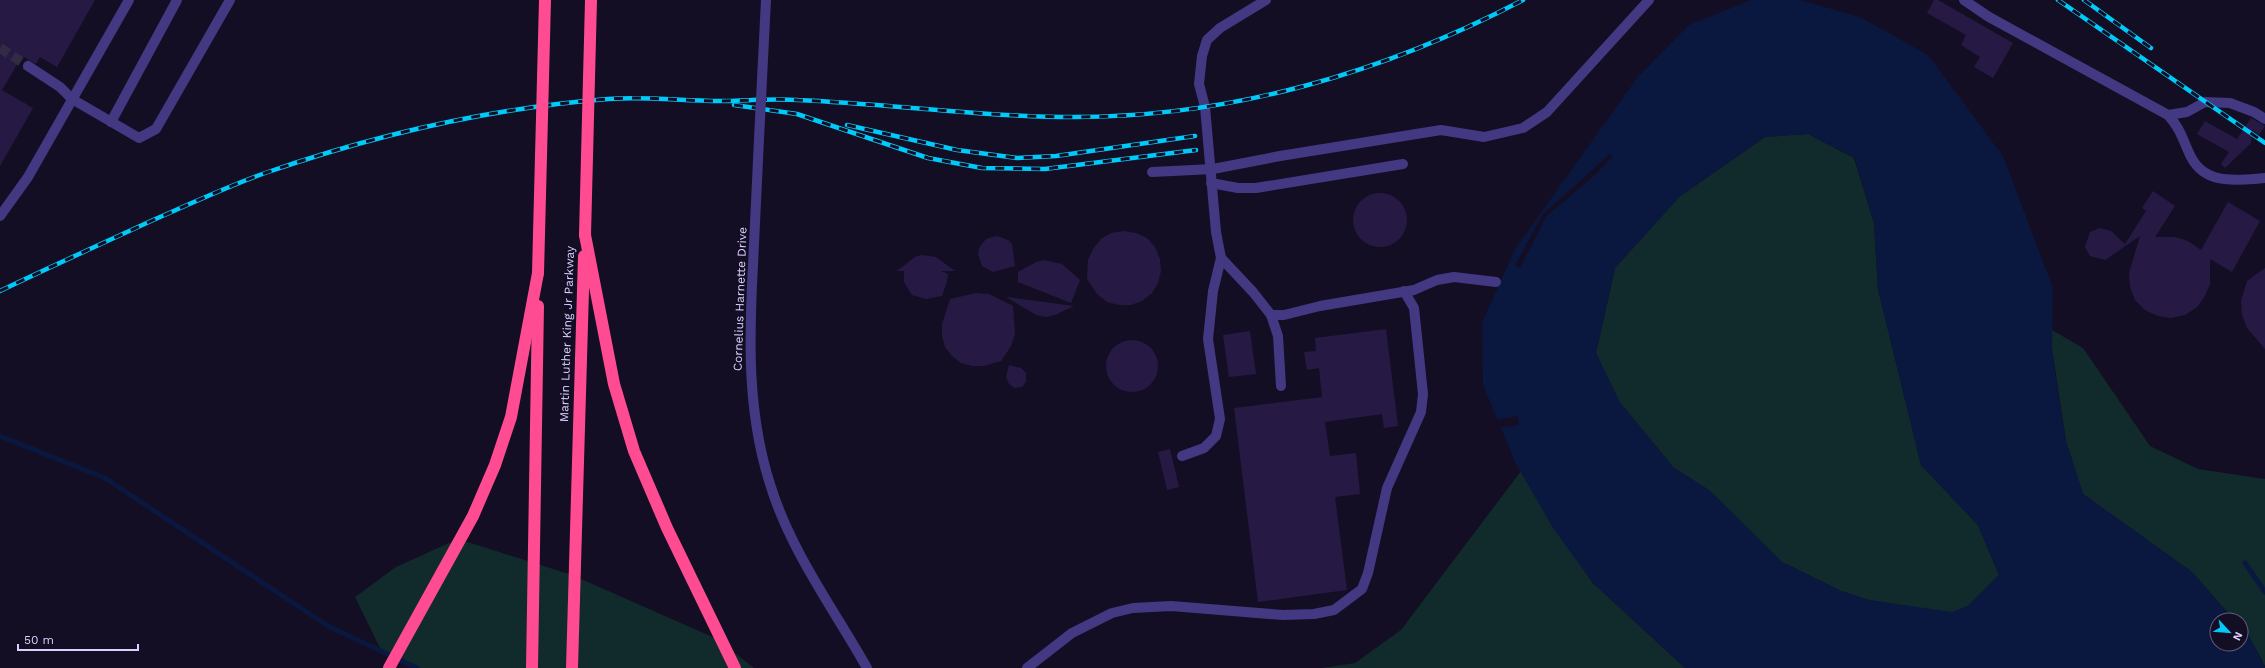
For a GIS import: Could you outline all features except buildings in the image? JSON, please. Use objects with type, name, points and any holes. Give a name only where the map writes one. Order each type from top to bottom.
[{"type":"highway","points":[[532,668],[538,273],[545,0]]},
{"type":"highway","name":"Martin Luther King Jr Parkway","points":[[572,668],[591,0]]},
{"type":"highway","points":[[584,235],[614,384],[634,451],[666,528],[734,668]]},
{"type":"highway","points":[[389,668],[473,516],[495,465],[511,417],[538,273]]},
{"type":"street","points":[[0,216],[28,177],[129,0]]},
{"type":"street","points":[[110,122],[177,0]]},
{"type":"street","points":[[28,66],[60,87],[72,99],[139,138],[156,129],[230,0]]},
{"type":"street","name":"Cornelius Harnette Drive","points":[[766,0],[750,340],[750,375],[760,447],[770,484],[793,539],[867,668]]},
{"type":"street","points":[[1182,456],[1204,448],[1216,436],[1220,419],[1208,339],[1213,291],[1221,258],[1216,232],[1205,108],[1199,84],[1202,56],[1208,40],[1220,28],[1266,0]]},
{"type":"street","points":[[1152,172],[1210,170],[1441,130],[1484,137],[1523,128],[1547,112],[1649,0]]},
{"type":"street","points":[[1964,0],[1989,17],[2168,115],[2178,126],[2192,159],[2204,173],[2218,180],[2265,178]]},
{"type":"street","points":[[2168,115],[2187,112],[2206,102],[2230,103],[2254,112],[2265,119]]},
{"type":"street","points":[[1211,183],[1238,188],[1256,188],[1403,164]]},
{"type":"street","points":[[1221,258],[1253,292],[1271,315],[1278,336],[1281,386]]},
{"type":"street","points":[[1271,315],[1284,315],[1320,306],[1404,292],[1437,280],[1454,277],[1496,282]]},
{"type":"street","points":[[1027,668],[1072,633],[1112,613],[1133,608],[1171,606],[1283,615],[1314,614],[1334,610],[1362,589],[1368,573],[1387,488],[1421,412],[1423,394],[1414,308],[1404,292]]},
{"type":"green space","points":[[1808,134],[1854,158],[1874,223],[1878,289],[1921,465],[1978,525],[1999,575],[1968,606],[1952,613],[1869,600],[1841,591],[1782,562],[1710,491],[1673,467],[1619,401],[1596,353],[1615,268],[1679,197],[1765,137]]},
{"type":"green space","points":[[2052,330],[2083,348],[2150,446],[2198,469],[2265,479],[2265,666],[2249,636],[2249,612],[2227,612],[2192,572],[2083,494],[2066,441],[2052,349]]},
{"type":"green space","points":[[1521,471],[1554,528],[1593,583],[1685,668],[1322,668],[1355,663],[1401,630]]},
{"type":"green space","points":[[458,539],[572,575],[717,639],[754,668],[417,668],[382,652],[355,597],[396,567]]},
{"type":"water","points":[[1751,0],[1800,0],[1860,17],[1928,55],[2003,156],[2053,288],[2052,349],[2057,386],[2066,441],[2083,494],[2192,572],[2227,612],[2209,612],[2209,652],[2249,652],[2249,636],[2265,668],[1685,668],[1593,583],[1553,528],[1516,464],[1483,385],[1482,323],[1515,249],[1637,78],[1689,25]],"holes":[[[1808,134],[1855,158],[1874,223],[1878,289],[1921,465],[1978,525],[1999,575],[1968,606],[1952,612],[1869,600],[1841,591],[1782,562],[1710,491],[1673,467],[1619,401],[1596,353],[1615,268],[1679,197],[1765,137]]]},
{"type":"pier","points":[[1610,154],[1613,157],[1596,174],[1546,217],[1520,268],[1515,266],[1542,215]]},
{"type":"pier","points":[[1518,416],[1519,425],[1498,428],[1495,420]]},
{"type":"waterway","points":[[0,436],[105,478],[328,626],[417,668]]},
{"type":"waterway","points":[[2245,563],[2265,592]]},
{"type":"tunnel","points":[[0,48],[28,66]]},
{"type":"railway","points":[[0,291],[151,221],[253,177],[309,158],[351,146],[478,116],[565,103],[636,98],[719,101],[788,99],[971,113],[1075,117],[1134,115],[1192,109],[1249,99],[1306,86],[1362,69],[1417,49],[1471,26],[1523,0]]},
{"type":"railway","points":[[2058,0],[2265,143]]},
{"type":"railway","points":[[2084,0],[2151,48]]},
{"type":"railway","points":[[734,105],[797,114],[928,158],[982,168],[1045,169],[1196,150]]},
{"type":"railway","points":[[847,125],[957,150],[1017,158],[1056,156],[1195,136]]}]
